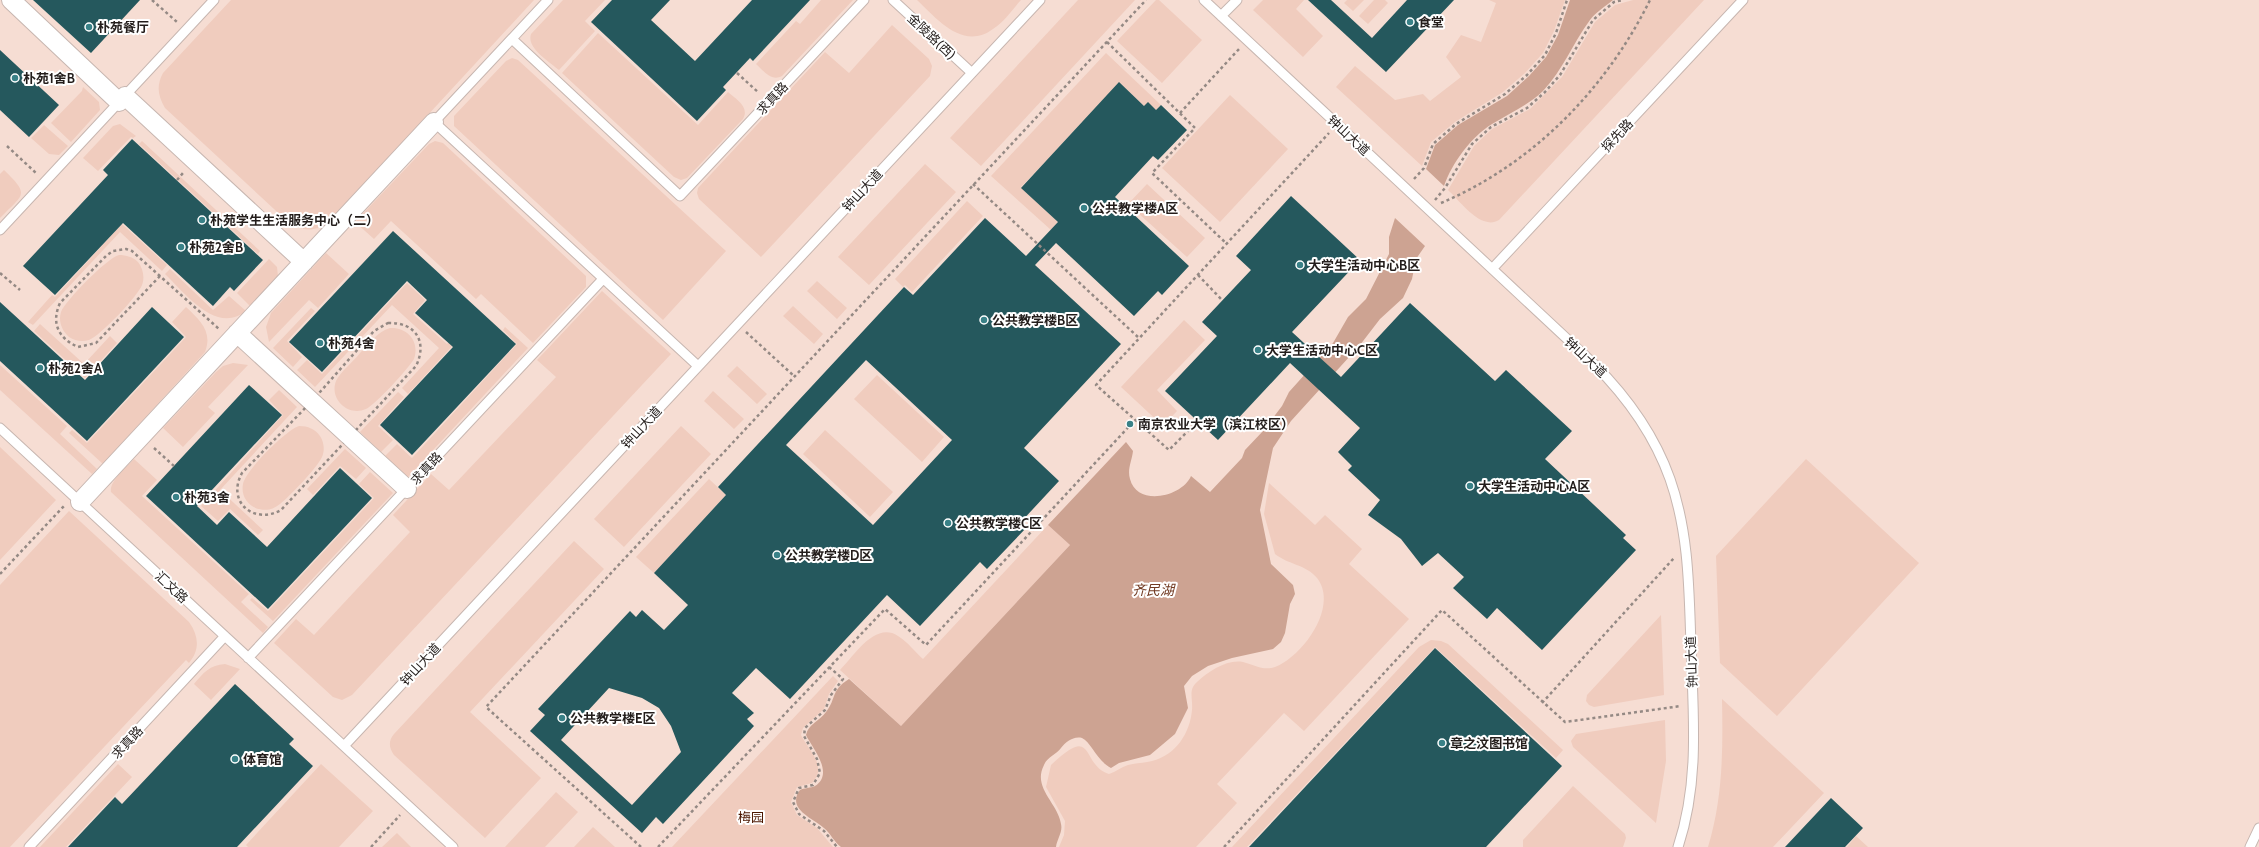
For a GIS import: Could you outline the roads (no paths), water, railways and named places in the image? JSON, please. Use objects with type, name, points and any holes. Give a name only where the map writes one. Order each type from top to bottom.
[{"type":"street","points":[[11,0],[304,262]]},
{"type":"street","points":[[77,499],[141,436],[434,122]]},
{"type":"street","points":[[234,336],[312,401],[407,489]]},
{"type":"lane","points":[[0,230],[214,0]]},
{"type":"lane","points":[[548,0],[434,122],[698,366]]},
{"type":"lane","name":"求真路","points":[[512,39],[680,196],[864,0]]},
{"type":"lane","name":"金陵路(西)","points":[[893,0],[972,73]]},
{"type":"lane","name":"钟山大道","points":[[344,746],[1040,0]]},
{"type":"lane","name":"钟山大道","points":[[1204,0],[1610,380],[1638,416],[1658,450],[1670,478],[1682,522],[1686,545],[1694,763],[1692,786],[1678,847]]},
{"type":"lane","points":[[1221,16],[1237,0]]},
{"type":"lane","name":"探先路","points":[[1492,269],[1743,0]]},
{"type":"lane","name":"求真路","points":[[248,658],[604,279]]},
{"type":"lane","name":"汇文路","points":[[0,428],[344,746]]},
{"type":"lane","name":"求真路","points":[[28,847],[225,636]]},
{"type":"lane","points":[[344,746],[453,847]]},
{"type":"lane","points":[[2250,847],[2259,828]]},
{"type":"water","points":[[1570,0],[1613,0],[1590,20],[1562,65],[1543,91],[1525,105],[1484,129],[1470,143],[1452,168],[1444,186],[1426,169],[1435,145],[1458,125],[1507,96],[1529,76],[1546,57],[1558,35]]},
{"type":"water","name":"齐民湖","points":[[1395,218],[1425,246],[1416,259],[1412,279],[1403,298],[1380,319],[1360,345],[1291,421],[1273,448],[1260,510],[1271,564],[1293,585],[1295,594],[1290,604],[1285,633],[1281,642],[1273,649],[1232,658],[1208,666],[1192,676],[1184,686],[1188,708],[1175,734],[1150,755],[1119,763],[1111,768],[1102,761],[1085,740],[1079,738],[1067,742],[1049,758],[1045,762],[1041,773],[1041,781],[1043,788],[1059,816],[1061,824],[1061,830],[1056,847],[841,847],[824,828],[808,817],[796,803],[797,797],[800,790],[815,786],[821,781],[823,768],[817,753],[806,735],[809,728],[824,715],[839,687],[849,679],[901,726],[1070,545],[1048,525],[1126,442],[1133,451],[1129,468],[1130,479],[1134,488],[1141,493],[1150,496],[1170,494],[1186,483],[1191,476],[1210,492],[1242,458],[1245,450],[1263,431],[1282,406],[1289,392],[1333,343],[1348,317],[1366,299],[1389,254],[1389,237]]},
{"type":"place","name":"食堂","points":[[1410,22]]},
{"type":"place","name":"朴苑餐厅","points":[[89,27]]},
{"type":"place","name":"朴苑1舍B","points":[[15,78]]},
{"type":"place","name":"公共教学楼A区","points":[[1084,208]]},
{"type":"place","name":"朴苑学生生活服务中心（二）","points":[[202,220]]},
{"type":"place","name":"朴苑2舍B","points":[[181,247]]},
{"type":"place","name":"大学生活动中心B区","points":[[1300,265]]},
{"type":"place","name":"公共教学楼B区","points":[[984,320]]},
{"type":"place","name":"朴苑4舍","points":[[320,343]]},
{"type":"place","name":"大学生活动中心C区","points":[[1258,350]]},
{"type":"place","name":"朴苑2舍A","points":[[40,368]]},
{"type":"place","name":"南京农业大学（滨江校区）","points":[[1130,424]]},
{"type":"place","name":"大学生活动中心A区","points":[[1470,486]]},
{"type":"place","name":"朴苑3舍","points":[[176,497]]},
{"type":"place","name":"公共教学楼C区","points":[[948,523]]},
{"type":"place","name":"公共教学楼D区","points":[[777,555]]},
{"type":"place","name":"公共教学楼E区","points":[[562,718]]},
{"type":"place","name":"章之汶图书馆","points":[[1442,743]]},
{"type":"place","name":"体育馆","points":[[235,759]]},
{"type":"park label","name":"梅园","points":[[751,817]]}]
